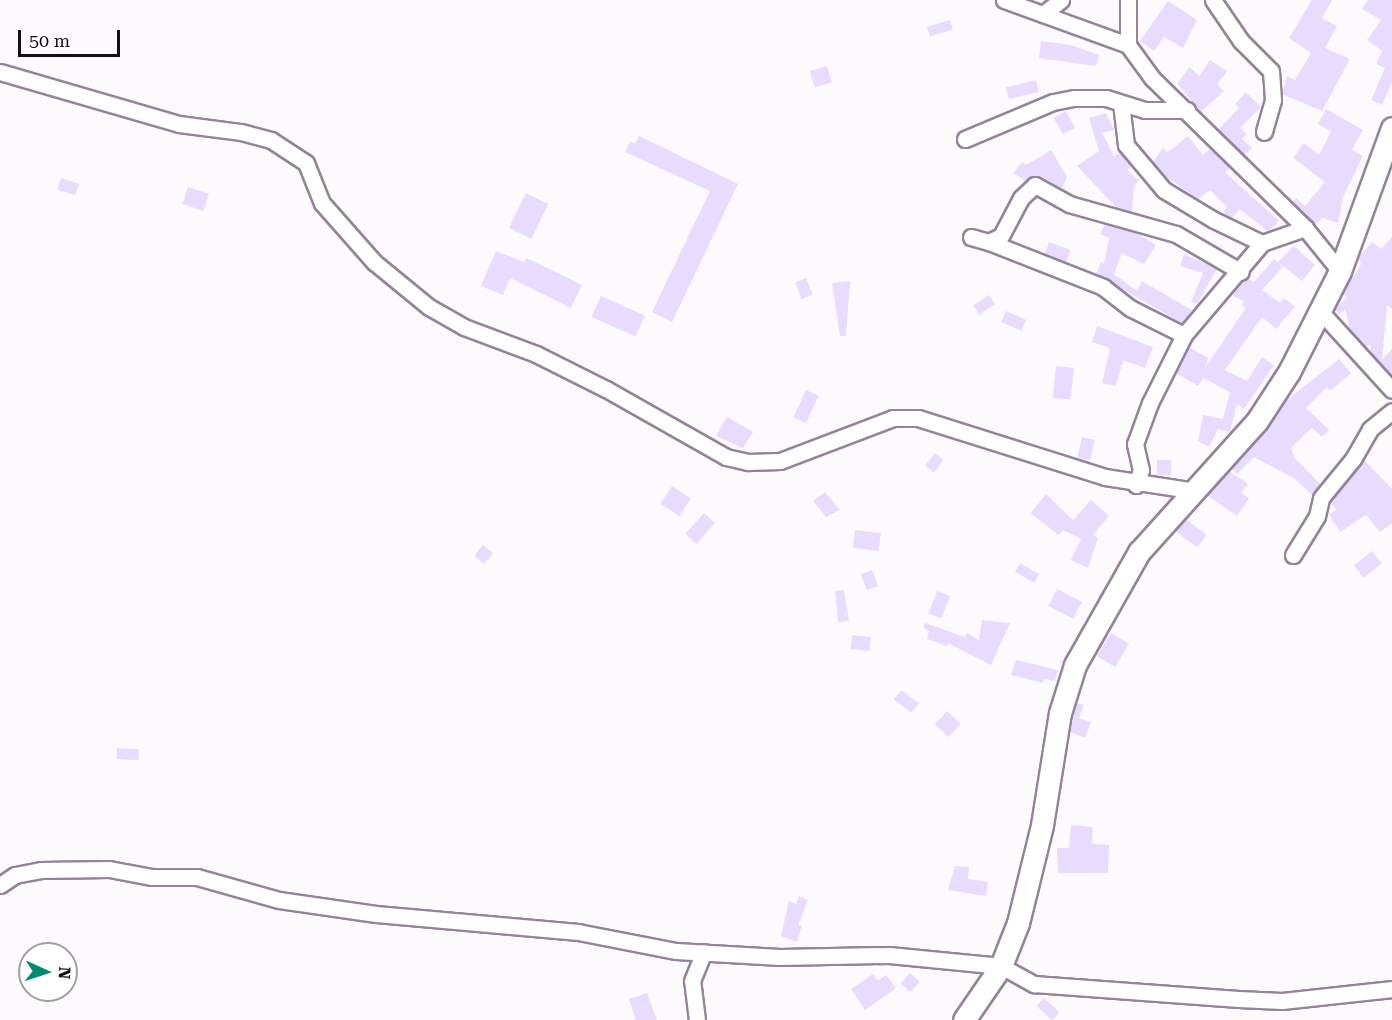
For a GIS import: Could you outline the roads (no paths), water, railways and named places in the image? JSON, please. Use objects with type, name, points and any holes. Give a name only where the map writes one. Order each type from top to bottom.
[{"type":"street","points":[[1004,0],[1128,45],[1152,78],[1305,228],[1340,270]]},
{"type":"street","points":[[1043,14],[1061,0]]},
{"type":"street","points":[[1128,0],[1128,45]]},
{"type":"street","points":[[1213,0],[1241,41],[1271,71],[1273,100],[1264,132]]},
{"type":"street","points":[[0,72],[179,124],[271,140],[306,163],[322,203],[374,262],[429,307],[464,327],[536,354],[576,374],[726,457],[748,462],[780,461],[893,418],[918,418],[1136,485],[1195,491]]},
{"type":"street","points":[[966,139],[1053,102],[1100,98],[1145,110],[1187,110]]},
{"type":"street","points":[[1121,103],[1126,145],[1164,190],[1245,238],[1262,243]]},
{"type":"street","points":[[964,1020],[1001,966],[1030,880],[1060,712],[1075,665],[1139,552],[1257,421],[1321,312],[1340,270],[1392,128]]},
{"type":"street","points":[[989,242],[1004,233],[1021,198],[1035,185],[1070,204],[1186,238],[1241,272]]},
{"type":"street","points":[[1136,485],[1141,470],[1135,444],[1150,403],[1184,335],[1241,272],[1262,243],[1305,228]]},
{"type":"street","points":[[971,237],[1103,287],[1130,308],[1184,335]]},
{"type":"street","points":[[1321,312],[1392,390]]},
{"type":"street","points":[[1293,555],[1317,516],[1321,498],[1353,459],[1370,429],[1392,411]]},
{"type":"street","points":[[0,885],[15,875],[41,870],[109,869],[152,877],[197,877],[279,900],[376,914],[588,933],[640,945],[704,952],[780,957],[889,955],[1001,966],[1034,984],[1282,1001],[1392,989]]},
{"type":"street","points":[[697,1020],[692,981],[704,952]]}]
